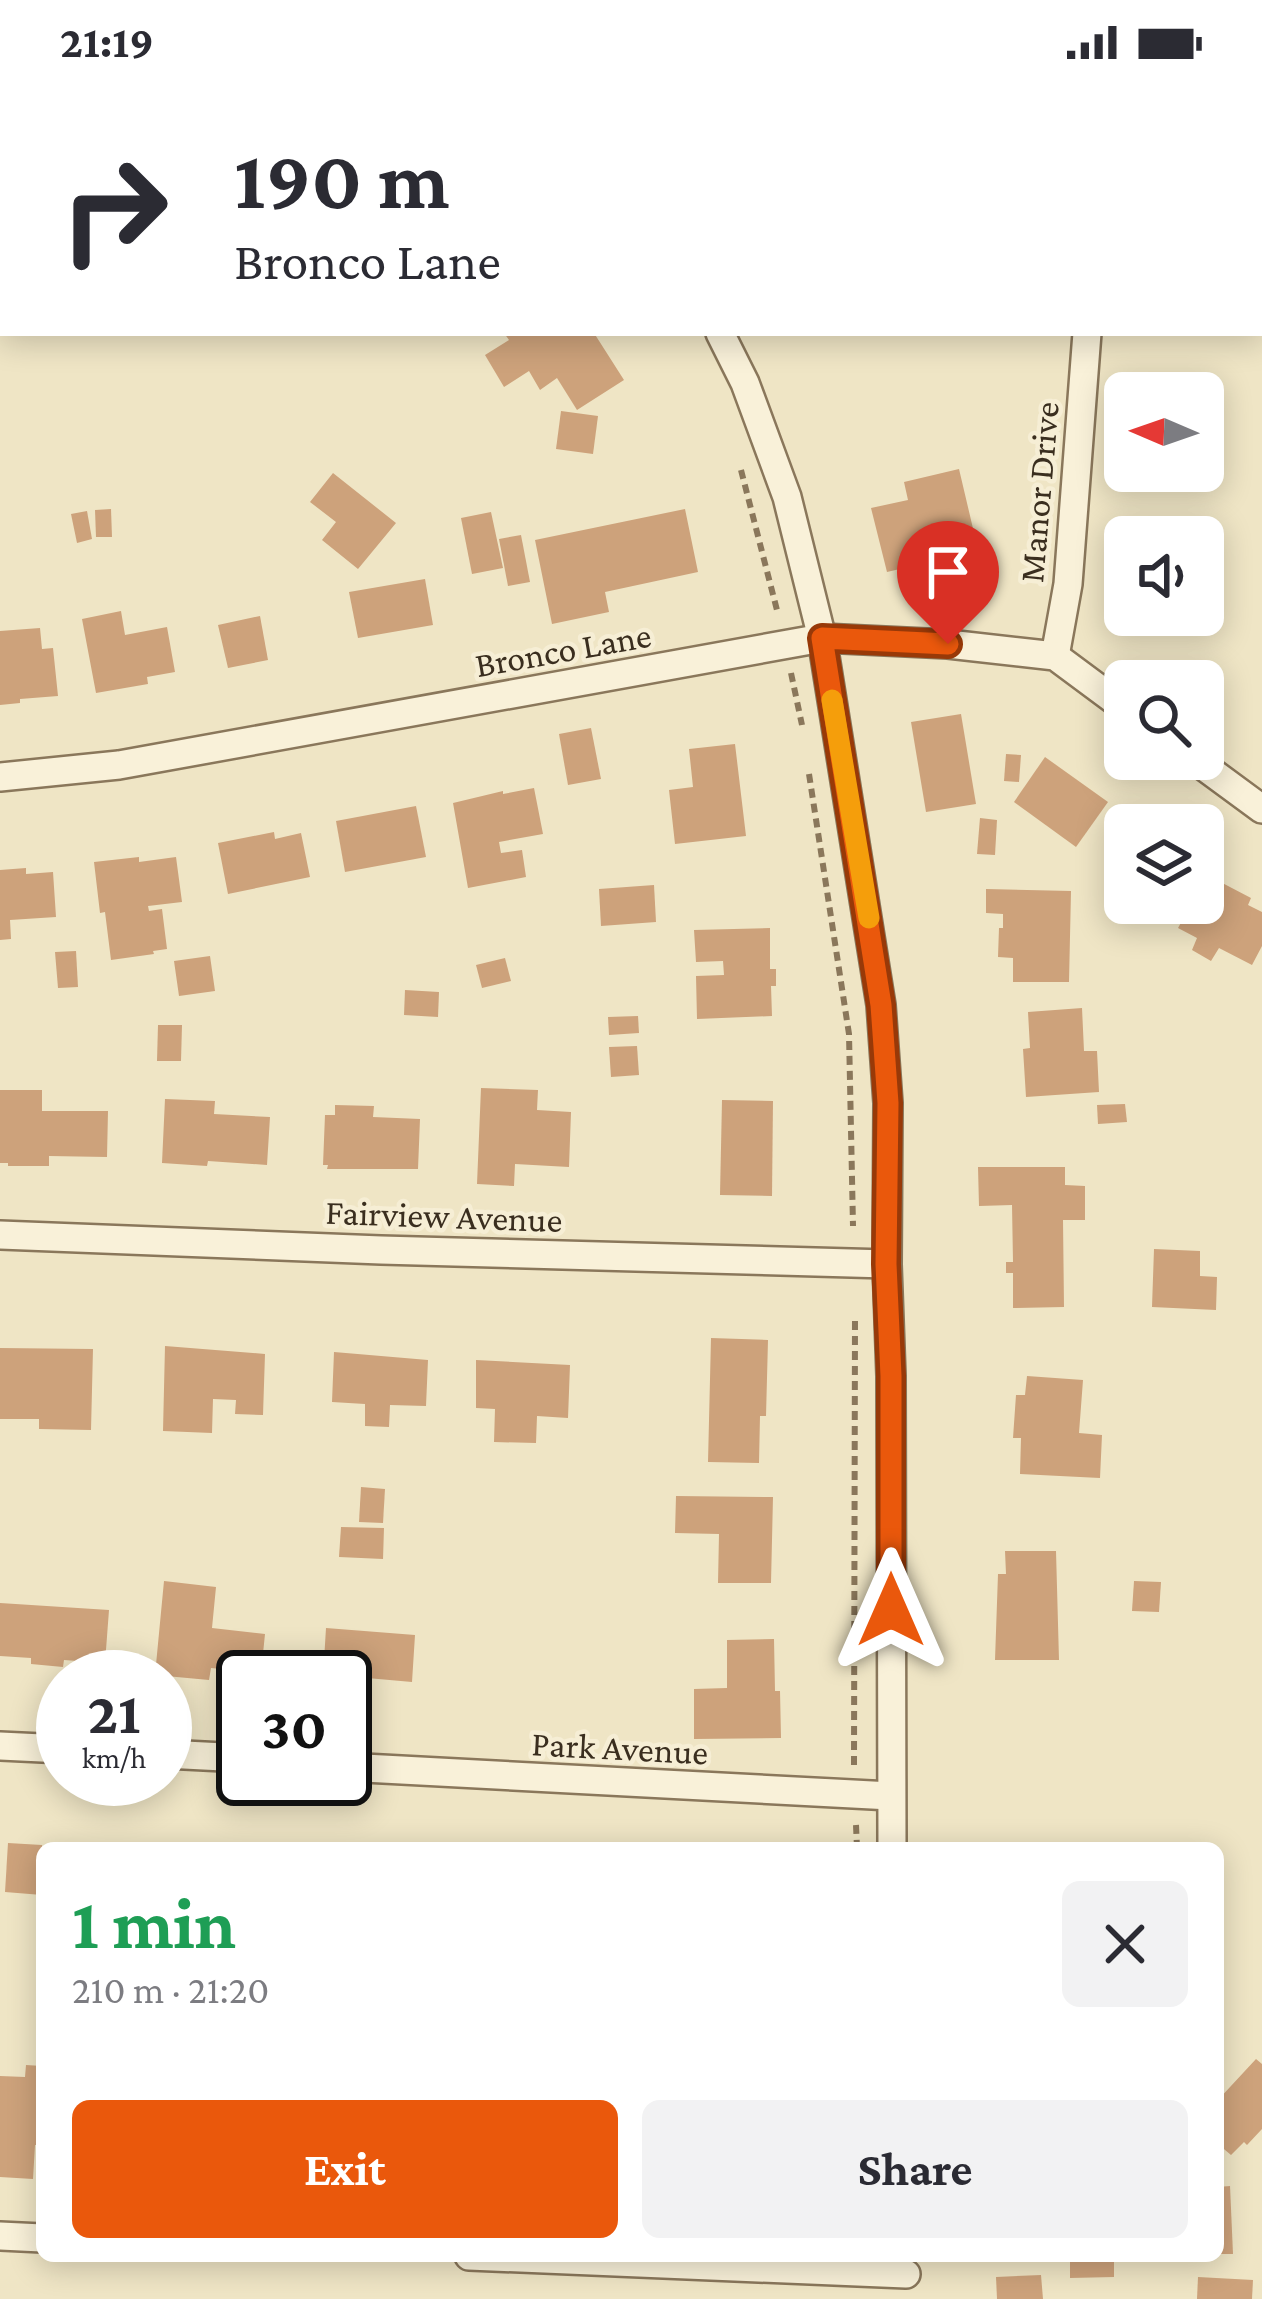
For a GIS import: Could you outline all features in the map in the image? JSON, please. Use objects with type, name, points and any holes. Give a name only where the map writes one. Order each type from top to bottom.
[{"type":"street","points":[[722,336],[745,383],[787,496],[822,638],[881,1005],[888,1103],[892,1842]]},
{"type":"street","name":"Manor Drive","points":[[1055,656],[1068,584],[1087,336]]},
{"type":"street","name":"Bronco Lane","points":[[0,777],[142,761],[822,638],[948,644],[1055,656]]},
{"type":"street","points":[[1055,656],[1104,692]]},
{"type":"street","points":[[1223,780],[1262,809]]},
{"type":"street","name":"Fairview Avenue","points":[[0,1235],[886,1264]]},
{"type":"street","points":[[0,1746],[36,1748]]},
{"type":"street","name":"Park Avenue","points":[[372,1768],[891,1796]]},
{"type":"street","points":[[0,2236],[36,2238]]},
{"type":"street","points":[[600,2262],[906,2276]]},
{"type":"path","points":[[741,470],[780,619]]},
{"type":"path","points":[[790,670],[802,727]]},
{"type":"path","points":[[809,771],[849,1034],[854,1240]]},
{"type":"path","points":[[854,1765],[855,1319]]},
{"type":"path","points":[[856,1822],[857,1842]]},
{"type":"building","points":[[506,336],[596,336],[624,380],[577,410],[557,378],[540,390],[529,371],[504,387],[485,355],[509,340]]},
{"type":"building","points":[[561,411],[598,416],[593,454],[556,449]]},
{"type":"building","points":[[959,469],[983,571],[927,585],[921,564],[887,572],[871,508],[908,500],[904,482]]},
{"type":"building","points":[[333,473],[396,523],[358,569],[322,540],[336,522],[310,502]]},
{"type":"building","points":[[111,509],[112,537],[96,537],[95,510]]},
{"type":"building","points":[[685,509],[698,572],[605,592],[609,612],[552,624],[535,540]]},
{"type":"building","points":[[87,511],[92,539],[77,543],[71,514]]},
{"type":"building","points":[[491,512],[503,568],[472,574],[461,518]]},
{"type":"building","points":[[521,535],[530,582],[508,586],[499,539]]},
{"type":"building","points":[[425,579],[433,625],[358,638],[349,592]]},
{"type":"building","points":[[121,611],[125,635],[167,627],[175,672],[147,677],[148,684],[96,693],[82,619]]},
{"type":"building","points":[[260,616],[268,660],[228,668],[218,625]]},
{"type":"building","points":[[40,628],[42,649],[53,648],[58,696],[0,705],[0,631]]},
{"type":"building","points":[[961,714],[976,804],[926,812],[911,722]]},
{"type":"building","points":[[591,728],[601,779],[568,785],[559,734]]},
{"type":"building","points":[[735,744],[746,836],[675,844],[669,790],[693,787],[689,749]]},
{"type":"building","points":[[1006,754],[1021,755],[1019,782],[1004,781]]},
{"type":"building","points":[[1045,757],[1108,802],[1076,847],[1014,802]]},
{"type":"building","points":[[534,788],[543,834],[499,842],[501,853],[522,850],[526,877],[468,888],[453,803]]},
{"type":"building","points":[[416,806],[426,857],[345,872],[336,821]]},
{"type":"building","points":[[980,818],[997,820],[995,855],[977,854]]},
{"type":"building","points":[[274,832],[275,839],[301,833],[310,877],[228,894],[218,843]]},
{"type":"building","points":[[139,857],[139,862],[176,857],[182,902],[148,906],[149,911],[162,909],[167,949],[111,960],[94,862]]},
{"type":"building","points":[[26,868],[26,874],[53,872],[56,917],[10,920],[11,939],[0,940],[0,870]]},
{"type":"building","points":[[1224,884],[1251,898],[1248,905],[1262,912],[1262,946],[1252,965],[1219,948],[1211,961],[1192,950],[1197,938],[1178,928],[1180,924],[1224,924]]},
{"type":"building","points":[[654,885],[656,922],[601,926],[599,889]]},
{"type":"building","points":[[986,889],[1071,891],[1069,982],[1013,982],[1013,958],[998,957],[1003,914],[986,913]]},
{"type":"building","points":[[770,928],[770,969],[776,969],[772,1016],[697,1019],[696,976],[724,975],[723,961],[696,962],[694,930]]},
{"type":"building","points":[[76,951],[78,987],[58,988],[55,952]]},
{"type":"building","points":[[210,956],[215,991],[179,996],[174,961]]},
{"type":"building","points":[[505,958],[511,981],[482,988],[476,965]]},
{"type":"building","points":[[405,990],[439,992],[438,1017],[404,1015]]},
{"type":"building","points":[[1082,1008],[1084,1051],[1097,1051],[1099,1092],[1026,1097],[1023,1049],[1030,1048],[1028,1012]]},
{"type":"building","points":[[638,1016],[639,1033],[609,1035],[608,1017]]},
{"type":"building","points":[[158,1025],[182,1025],[181,1061],[157,1061]]},
{"type":"building","points":[[637,1046],[639,1075],[611,1077],[609,1047]]},
{"type":"building","points":[[481,1088],[538,1090],[537,1110],[571,1112],[569,1167],[515,1164],[514,1186],[477,1184]]},
{"type":"building","points":[[0,1090],[42,1090],[42,1111],[108,1111],[107,1157],[49,1156],[49,1166],[0,1163]]},
{"type":"building","points":[[165,1099],[215,1101],[214,1114],[270,1117],[267,1165],[162,1163]]},
{"type":"building","points":[[722,1100],[773,1101],[772,1196],[720,1195]]},
{"type":"building","points":[[1125,1104],[1127,1122],[1098,1124],[1097,1105]]},
{"type":"building","points":[[335,1105],[374,1106],[373,1117],[420,1119],[418,1169],[327,1169],[323,1165],[325,1115],[335,1115]]},
{"type":"building","points":[[978,1167],[1065,1167],[1065,1185],[1085,1186],[1085,1220],[1063,1220],[1064,1307],[1013,1308],[1013,1273],[1006,1273],[1006,1262],[1013,1262],[1012,1205],[979,1206]]},
{"type":"building","points":[[1154,1249],[1200,1251],[1200,1276],[1217,1277],[1216,1310],[1152,1307]]},
{"type":"building","points":[[711,1338],[768,1340],[759,1463],[708,1462]]},
{"type":"building","points":[[165,1346],[265,1354],[263,1415],[235,1414],[236,1400],[213,1399],[212,1433],[163,1431]]},
{"type":"building","points":[[0,1348],[93,1349],[91,1430],[39,1429],[39,1419],[0,1419]]},
{"type":"building","points":[[334,1352],[428,1360],[426,1406],[390,1405],[389,1427],[365,1426],[365,1404],[332,1402]]},
{"type":"building","points":[[476,1360],[570,1365],[568,1418],[537,1416],[536,1443],[494,1442],[495,1409],[476,1408]]},
{"type":"building","points":[[1027,1376],[1083,1380],[1079,1433],[1102,1435],[1100,1478],[1020,1474],[1021,1438],[1013,1438],[1016,1395],[1025,1395]]},
{"type":"building","points":[[361,1487],[385,1489],[383,1523],[359,1522]]},
{"type":"building","points":[[676,1496],[773,1497],[771,1583],[718,1583],[719,1534],[675,1533]]},
{"type":"building","points":[[341,1527],[384,1528],[383,1559],[339,1557]]},
{"type":"building","points":[[1005,1551],[1056,1551],[1059,1660],[995,1660],[998,1574],[1006,1574]]},
{"type":"building","points":[[164,1581],[216,1587],[212,1628],[265,1634],[263,1650],[216,1650],[216,1668],[211,1668],[209,1680],[192,1678],[192,1650],[157,1650]]},
{"type":"building","points":[[1134,1581],[1161,1582],[1159,1612],[1132,1611]]},
{"type":"building","points":[[0,1603],[109,1610],[106,1650],[36,1650],[36,1664],[31,1664],[31,1658],[0,1656]]},
{"type":"building","points":[[326,1628],[415,1635],[412,1682],[372,1678],[372,1650],[325,1650]]},
{"type":"building","points":[[774,1639],[781,1738],[694,1739],[694,1689],[727,1688],[727,1640]]},
{"type":"building","points":[[8,1843],[36,1845],[36,1895],[5,1892]]},
{"type":"building","points":[[1256,2059],[1262,2064],[1262,2129],[1231,2155],[1224,2149],[1224,2094]]},
{"type":"building","points":[[26,2065],[36,2066],[33,2179],[0,2177],[0,2076],[25,2077]]},
{"type":"building","points":[[1224,2186],[1230,2186],[1233,2254],[1224,2254]]},
{"type":"building","points":[[1070,2262],[1114,2262],[1114,2277],[1070,2278]]},
{"type":"building","points":[[1041,2275],[1043,2299],[997,2299],[996,2277]]},
{"type":"building","points":[[1198,2277],[1253,2280],[1252,2299],[1197,2299]]},
{"type":"slow traffic","points":[[832,700],[869,918]]},
{"type":"route","points":[[891,1610],[888,1103],[869,918],[822,638],[948,644]]}]
